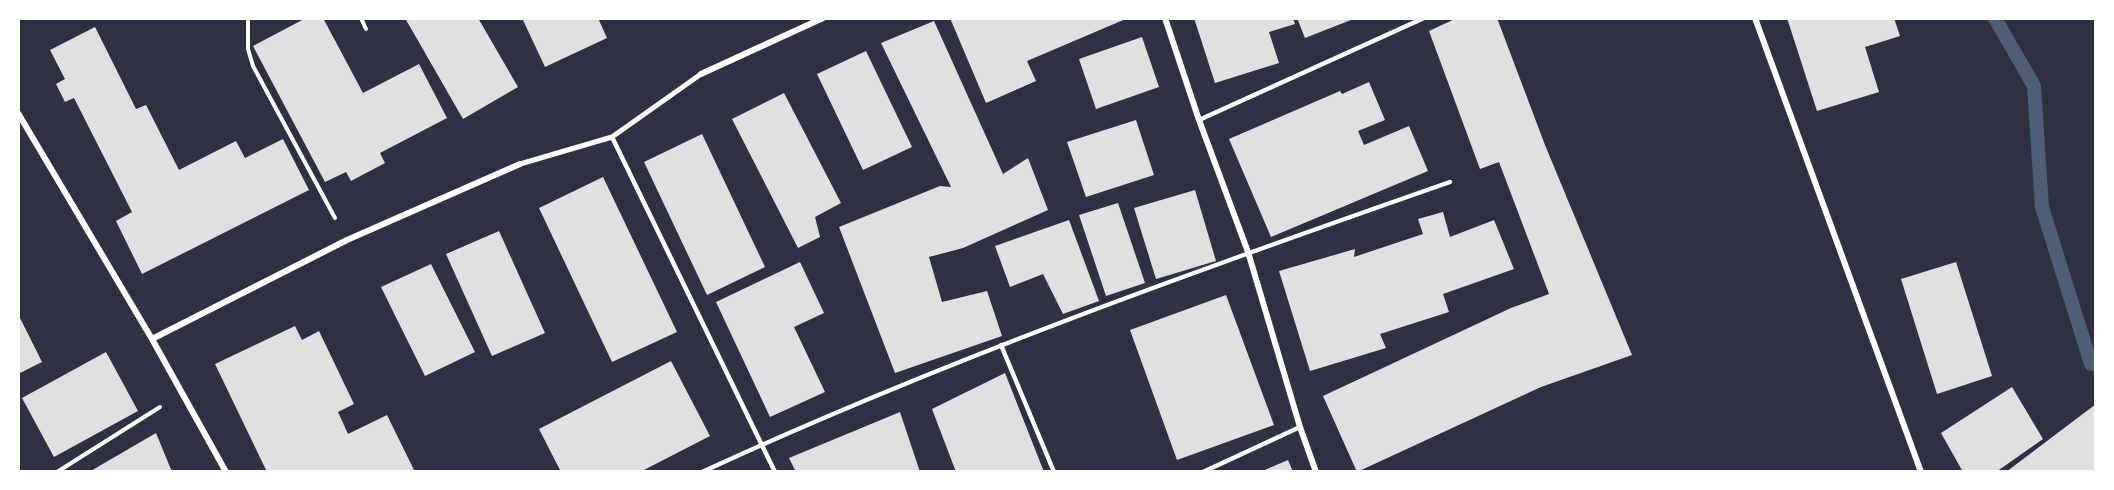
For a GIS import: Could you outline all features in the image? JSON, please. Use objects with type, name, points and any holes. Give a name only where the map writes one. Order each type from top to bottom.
[{"type":"street","points":[[152,339],[347,240],[520,164],[612,137],[701,75],[823,18]]},
{"type":"street","points":[[1165,18],[1199,120],[1248,252],[1300,427],[1316,472]]},
{"type":"street","points":[[1755,18],[1921,472]]},
{"type":"street","points":[[18,112],[152,339],[226,472]]},
{"type":"lane","points":[[1199,120],[1424,18]]},
{"type":"lane","points":[[612,137],[775,472]]},
{"type":"lane","points":[[702,472],[763,444],[1001,345],[1248,252],[1450,182]]},
{"type":"lane","points":[[1001,345],[1054,472]]},
{"type":"lane","points":[[1203,472],[1300,427]]},
{"type":"path","points":[[248,18],[248,49],[253,66],[347,240]]},
{"type":"path","points":[[361,18],[366,29]]},
{"type":"path","points":[[57,472],[181,394]]},
{"type":"building","points":[[306,18],[323,18],[363,93],[419,64],[447,118],[380,153],[385,163],[351,181],[346,172],[325,182],[253,46]]},
{"type":"building","points":[[405,18],[478,18],[518,87],[463,119]]},
{"type":"building","points":[[522,18],[598,18],[607,38],[545,67]]},
{"type":"building","points":[[950,18],[1128,18],[1027,61],[1036,81],[986,103]]},
{"type":"building","points":[[1194,18],[1293,18],[1295,24],[1269,32],[1279,63],[1215,83]]},
{"type":"building","points":[[1297,18],[1356,18],[1305,38]]},
{"type":"building","points":[[1457,18],[1497,18],[1545,145],[1632,355],[1541,387],[1357,472],[1323,396],[1511,308],[1549,294],[1499,162],[1480,169],[1429,31]]},
{"type":"building","points":[[1787,18],[1894,18],[1900,36],[1865,47],[1879,92],[1817,111]]},
{"type":"building","points":[[934,21],[1003,174],[1028,158],[1048,210],[963,248],[929,257],[942,302],[987,291],[1002,336],[895,373],[839,227],[940,186],[951,187],[881,43]]},
{"type":"building","points":[[95,27],[136,109],[146,105],[179,170],[236,141],[245,158],[283,139],[309,190],[142,274],[116,221],[132,212],[74,98],[65,102],[56,84],[65,79],[50,50]]},
{"type":"building","points":[[1142,37],[1159,87],[1096,109],[1079,59]]},
{"type":"building","points":[[866,51],[912,147],[863,170],[817,74]]},
{"type":"building","points":[[1369,82],[1385,120],[1358,131],[1364,145],[1409,126],[1428,171],[1271,237],[1229,139],[1340,91],[1342,94]]},
{"type":"building","points":[[784,93],[841,203],[815,217],[820,237],[798,248],[732,119]]},
{"type":"building","points":[[1136,120],[1154,175],[1086,197],[1067,142]]},
{"type":"building","points":[[702,134],[765,267],[707,295],[644,162]]},
{"type":"building","points":[[603,177],[677,332],[612,362],[539,208]]},
{"type":"building","points":[[1195,190],[1216,261],[1156,279],[1134,208]]},
{"type":"building","points":[[1118,203],[1145,283],[1106,296],[1079,215]]},
{"type":"building","points":[[1443,212],[1450,237],[1494,220],[1514,269],[1443,294],[1449,312],[1380,334],[1386,348],[1310,371],[1279,271],[1355,249],[1354,257],[1423,234],[1418,219]]},
{"type":"building","points":[[1069,220],[1099,301],[1063,314],[1043,274],[1010,287],[995,246]]},
{"type":"building","points":[[499,231],[545,333],[492,356],[446,254]]},
{"type":"building","points":[[800,262],[824,313],[794,327],[825,392],[770,417],[716,302]]},
{"type":"building","points":[[1956,262],[1992,376],[1937,394],[1901,279]]},
{"type":"building","points":[[431,264],[475,352],[425,376],[381,287]]},
{"type":"building","points":[[1226,295],[1274,425],[1177,460],[1130,330]]},
{"type":"building","points":[[18,314],[42,362],[18,374]]},
{"type":"building","points":[[295,326],[302,340],[319,331],[354,404],[338,412],[348,434],[387,415],[415,472],[267,472],[215,364]]},
{"type":"building","points":[[106,352],[138,411],[54,457],[22,398]]},
{"type":"building","points":[[671,361],[710,436],[640,472],[561,472],[539,429]]},
{"type":"building","points":[[1005,373],[1044,472],[956,472],[932,409]]},
{"type":"building","points":[[2012,387],[2043,439],[1996,472],[1963,472],[1941,433]]},
{"type":"building","points":[[2096,404],[2096,472],[2006,472]]},
{"type":"building","points":[[900,412],[920,472],[796,472],[789,458]]},
{"type":"building","points":[[156,433],[172,472],[89,472]]},
{"type":"building","points":[[1288,460],[1293,472],[1260,472]]},
{"type":"waterway","points":[[1995,18],[2034,86],[2042,207],[2091,364]]}]
